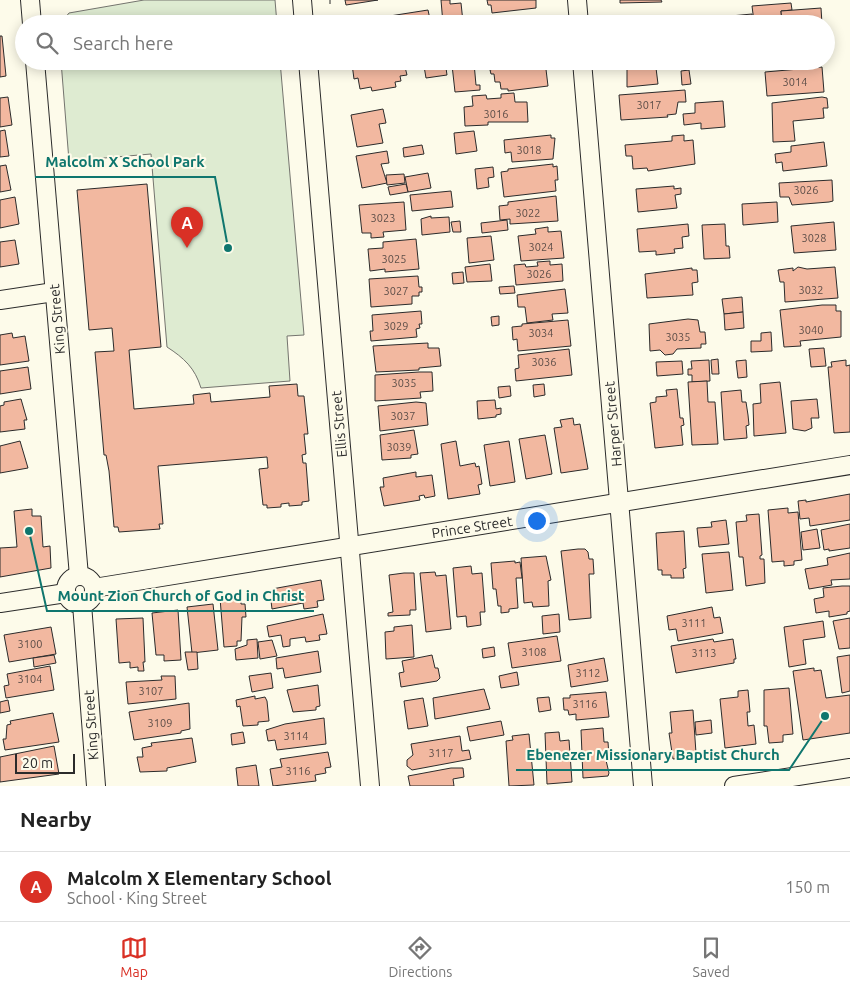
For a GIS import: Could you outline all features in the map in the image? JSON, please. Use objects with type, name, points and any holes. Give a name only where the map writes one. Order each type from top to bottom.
[{"type":"street","points":[[30,0],[31,15]]},
{"type":"street","points":[[302,0],[303,15]]},
{"type":"street","points":[[577,0],[578,15]]},
{"type":"street","name":"King Street","points":[[36,70],[79,576]]},
{"type":"street","name":"Ellis Street","points":[[309,70],[370,786]]},
{"type":"street","name":"Harper Street","points":[[583,70],[643,786]]},
{"type":"street","points":[[0,300],[54,292]]},
{"type":"street","name":"Prince Street","points":[[94,588],[850,465]]},
{"type":"street","points":[[79,576],[87,578],[94,588],[92,597],[82,604],[73,603],[66,593],[67,584],[79,576]]},
{"type":"street","points":[[0,603],[66,593]]},
{"type":"street","name":"King Street","points":[[82,604],[96,786]]},
{"type":"street","points":[[734,786],[850,768]]},
{"type":"green space","points":[[144,0],[275,0],[276,15],[67,15],[69,13]]},
{"type":"green space","points":[[62,70],[281,70],[304,335],[287,336],[290,381],[201,388],[196,375],[188,364],[167,347],[151,154],[69,161]]},
{"type":"building","points":[[345,0],[378,0],[346,5]]},
{"type":"building","points":[[441,0],[450,0],[450,4],[461,3],[462,15],[442,15]]},
{"type":"building","points":[[487,0],[536,0],[536,8],[492,13],[491,5],[488,5]]},
{"type":"building","points":[[620,0],[661,0],[662,2],[620,3]]},
{"type":"building","points":[[791,3],[792,10],[781,11],[781,15],[753,15],[752,6]]},
{"type":"building","points":[[821,8],[821,15],[781,15],[781,11]]},
{"type":"building","points":[[428,10],[429,15],[396,15]]},
{"type":"building","points":[[0,36],[2,36],[6,76],[0,77]]},
{"type":"building","points":[[353,70],[406,70],[407,75],[400,76],[401,81],[395,82],[396,87],[372,91],[371,87],[360,89],[358,78],[354,79]]},
{"type":"building","points":[[425,70],[446,70],[447,75],[426,78]]},
{"type":"building","points":[[453,70],[475,70],[476,85],[480,85],[480,90],[455,92]]},
{"type":"building","points":[[490,70],[546,70],[548,86],[508,91],[508,89],[501,89],[500,82],[495,82],[494,74],[491,74]]},
{"type":"building","points":[[627,70],[656,70],[658,84],[627,87]]},
{"type":"building","points":[[689,70],[691,84],[682,85],[681,71]]},
{"type":"building","points":[[822,70],[824,92],[767,96],[765,72]]},
{"type":"building","points":[[685,90],[686,102],[678,102],[676,114],[667,115],[668,117],[621,120],[619,95]]},
{"type":"building","points":[[514,93],[515,102],[527,102],[528,122],[488,122],[488,125],[465,126],[464,107],[473,106],[472,96],[486,95],[487,99],[501,98],[501,94]]},
{"type":"building","points":[[8,97],[12,125],[0,127],[0,98]]},
{"type":"building","points":[[827,98],[828,108],[823,108],[824,118],[793,121],[795,141],[773,142],[772,103]]},
{"type":"building","points":[[723,101],[725,127],[701,129],[701,123],[684,125],[683,114],[695,113],[695,103]]},
{"type":"building","points":[[383,109],[386,123],[379,124],[383,143],[357,147],[351,115]]},
{"type":"building","points":[[5,130],[9,156],[0,157],[0,131]]},
{"type":"building","points":[[474,131],[477,151],[456,154],[454,133]]},
{"type":"building","points":[[551,135],[551,138],[555,138],[553,159],[512,162],[511,152],[505,153],[504,140]]},
{"type":"building","points":[[684,135],[684,141],[693,140],[695,164],[648,171],[647,168],[633,169],[632,156],[626,156],[625,145],[672,141],[672,136]]},
{"type":"building","points":[[824,142],[827,166],[783,171],[782,162],[776,163],[775,154],[791,152],[791,146]]},
{"type":"building","points":[[422,145],[424,154],[404,157],[403,148]]},
{"type":"building","points":[[387,151],[389,163],[381,164],[387,183],[362,188],[356,156]]},
{"type":"building","points":[[553,164],[553,167],[557,166],[558,180],[555,180],[556,191],[504,197],[501,172],[508,171],[508,169]]},
{"type":"building","points":[[6,165],[11,190],[0,192],[0,166]]},
{"type":"building","points":[[493,167],[494,177],[488,178],[489,187],[477,189],[475,169]]},
{"type":"building","points":[[428,173],[431,188],[408,192],[405,177]]},
{"type":"building","points":[[404,174],[405,183],[387,185],[386,175]]},
{"type":"building","points":[[832,180],[833,201],[792,205],[789,197],[780,197],[779,183]]},
{"type":"building","points":[[147,184],[161,347],[129,350],[134,409],[194,404],[193,395],[210,393],[211,402],[270,397],[269,386],[297,384],[298,396],[304,396],[308,434],[304,434],[306,454],[302,455],[303,463],[306,463],[309,501],[302,502],[302,505],[289,506],[289,503],[281,504],[281,507],[267,508],[267,505],[263,505],[259,469],[268,468],[267,457],[158,466],[163,524],[159,524],[160,529],[119,532],[118,527],[114,527],[109,471],[106,455],[104,455],[95,352],[114,351],[112,328],[89,330],[77,190]]},
{"type":"building","points":[[406,184],[408,192],[390,195],[388,187]]},
{"type":"building","points":[[674,186],[674,189],[681,188],[681,194],[675,195],[677,208],[638,212],[636,189]]},
{"type":"building","points":[[451,191],[453,207],[412,211],[410,195]]},
{"type":"building","points":[[556,196],[558,221],[510,224],[510,219],[500,220],[499,206],[508,205],[508,202]]},
{"type":"building","points":[[15,197],[19,224],[0,228],[0,200]]},
{"type":"building","points":[[404,202],[406,230],[383,232],[384,237],[371,238],[371,233],[362,233],[359,205]]},
{"type":"building","points":[[777,202],[778,222],[743,225],[742,204]]},
{"type":"building","points":[[431,216],[431,218],[449,217],[450,232],[422,235],[421,219]]},
{"type":"building","points":[[507,220],[508,230],[482,233],[481,223]]},
{"type":"building","points":[[460,221],[461,232],[453,232],[451,222]]},
{"type":"building","points":[[834,222],[836,250],[794,253],[791,226]]},
{"type":"building","points":[[688,224],[689,236],[682,237],[683,248],[674,249],[675,253],[656,255],[656,251],[639,252],[637,229]]},
{"type":"building","points":[[725,224],[726,246],[729,246],[730,258],[704,259],[702,225]]},
{"type":"building","points":[[548,227],[548,232],[561,231],[564,258],[521,261],[518,236],[536,234],[535,229]]},
{"type":"building","points":[[491,236],[494,260],[469,263],[467,238]]},
{"type":"building","points":[[416,239],[419,269],[385,272],[385,269],[370,271],[368,249],[383,248],[383,242]]},
{"type":"building","points":[[15,240],[19,264],[0,267],[0,242]]},
{"type":"building","points":[[550,261],[550,265],[562,264],[563,281],[516,285],[514,265],[538,266],[537,262]]},
{"type":"building","points":[[490,264],[492,281],[467,282],[465,267]]},
{"type":"building","points":[[798,267],[807,269],[835,267],[838,298],[785,302],[784,282],[780,282],[778,270],[793,268],[793,271]]},
{"type":"building","points":[[692,268],[692,270],[697,270],[698,282],[692,283],[693,295],[647,298],[645,274]]},
{"type":"building","points":[[463,272],[464,283],[453,284],[452,273]]},
{"type":"building","points":[[418,276],[419,287],[422,287],[422,292],[419,292],[419,296],[412,296],[412,304],[371,307],[369,279]]},
{"type":"building","points":[[514,286],[515,293],[500,294],[499,287]]},
{"type":"building","points":[[565,289],[568,313],[552,314],[553,320],[527,323],[525,307],[518,307],[517,295]]},
{"type":"building","points":[[742,297],[743,312],[724,314],[722,299]]},
{"type":"building","points":[[836,305],[836,311],[841,311],[841,337],[800,341],[801,346],[784,347],[780,310]]},
{"type":"building","points":[[421,311],[422,324],[419,324],[420,328],[416,329],[417,337],[371,341],[370,331],[373,331],[372,315]]},
{"type":"building","points":[[743,312],[744,328],[725,330],[724,314]]},
{"type":"building","points":[[499,316],[499,325],[492,326],[491,317]]},
{"type":"building","points":[[688,319],[698,320],[700,332],[705,332],[706,344],[701,344],[701,348],[677,349],[673,354],[665,355],[660,350],[650,351],[649,324]]},
{"type":"building","points":[[568,320],[571,346],[518,351],[517,339],[513,340],[512,327],[522,326],[522,324]]},
{"type":"building","points":[[771,332],[772,351],[751,352],[751,341],[761,341],[761,333]]},
{"type":"building","points":[[12,333],[13,338],[25,336],[29,361],[0,365],[0,335]]},
{"type":"building","points":[[428,343],[428,348],[439,348],[441,366],[419,368],[419,370],[376,372],[373,346]]},
{"type":"building","points":[[824,348],[826,366],[811,367],[809,349]]},
{"type":"building","points":[[569,349],[572,375],[516,381],[515,369],[519,368],[518,355]]},
{"type":"building","points":[[718,359],[719,374],[712,374],[711,360]]},
{"type":"building","points":[[709,360],[710,381],[692,382],[692,375],[688,375],[688,369],[692,369],[691,361]]},
{"type":"building","points":[[746,360],[747,377],[738,378],[736,361]]},
{"type":"building","points":[[846,360],[846,366],[850,365],[850,432],[834,433],[828,367],[832,367],[831,362]]},
{"type":"building","points":[[682,361],[683,374],[657,376],[656,362]]},
{"type":"building","points":[[28,367],[31,389],[0,394],[0,371]]},
{"type":"building","points":[[432,372],[433,391],[420,392],[421,398],[375,401],[375,375]]},
{"type":"building","points":[[707,381],[708,402],[715,402],[718,444],[692,445],[688,382]]},
{"type":"building","points":[[780,382],[786,433],[754,436],[753,404],[761,403],[760,384]]},
{"type":"building","points":[[544,384],[545,395],[534,397],[533,385]]},
{"type":"building","points":[[510,386],[511,396],[499,398],[498,387]]},
{"type":"building","points":[[677,389],[680,418],[683,418],[684,425],[681,426],[683,445],[655,448],[650,403],[656,402],[656,397],[667,396],[666,390]]},
{"type":"building","points":[[741,390],[742,402],[746,402],[748,415],[749,425],[746,426],[747,438],[724,440],[721,392]]},
{"type":"building","points":[[21,399],[27,420],[24,420],[25,429],[0,432],[0,406],[4,405],[4,402]]},
{"type":"building","points":[[817,399],[819,418],[811,418],[812,428],[805,431],[793,429],[791,401]]},
{"type":"building","points":[[495,400],[496,409],[501,408],[501,414],[496,415],[496,417],[478,419],[477,401]]},
{"type":"building","points":[[416,402],[426,403],[428,425],[380,431],[378,406]]},
{"type":"building","points":[[573,418],[574,425],[580,424],[588,469],[561,473],[554,428],[562,427],[560,420]]},
{"type":"building","points":[[414,430],[418,454],[411,455],[411,458],[382,460],[380,435]]},
{"type":"building","points":[[545,435],[552,474],[526,479],[519,439]]},
{"type":"building","points":[[20,441],[28,468],[0,473],[0,446]]},
{"type":"building","points":[[456,441],[460,466],[475,463],[476,467],[479,466],[482,484],[478,485],[480,494],[448,499],[441,444]]},
{"type":"building","points":[[509,441],[515,482],[490,486],[484,445]]},
{"type":"building","points":[[416,472],[416,477],[432,475],[435,496],[425,498],[424,495],[419,496],[420,500],[384,506],[380,487],[384,487],[383,478]]},
{"type":"building","points":[[850,494],[850,520],[810,526],[809,518],[800,519],[798,501],[806,500],[806,502]]},
{"type":"building","points":[[788,508],[788,513],[798,512],[802,560],[794,561],[794,565],[784,566],[784,561],[772,562],[768,510]]},
{"type":"building","points":[[32,509],[32,516],[41,516],[43,547],[50,546],[51,568],[0,577],[0,548],[17,547],[14,511]]},
{"type":"building","points":[[759,514],[762,555],[760,559],[764,559],[765,583],[746,586],[743,557],[739,557],[736,522],[747,521],[746,515]]},
{"type":"building","points":[[726,520],[729,544],[699,547],[697,528],[712,527],[711,522]]},
{"type":"building","points":[[850,524],[850,548],[824,550],[821,530]]},
{"type":"building","points":[[817,529],[820,548],[803,550],[801,532]]},
{"type":"building","points":[[684,531],[686,568],[683,569],[684,578],[671,578],[671,575],[662,575],[662,570],[658,570],[656,533]]},
{"type":"building","points":[[585,549],[588,552],[589,559],[593,559],[594,574],[589,574],[591,618],[569,620],[561,551]]},
{"type":"building","points":[[729,552],[733,590],[706,593],[702,554]]},
{"type":"building","points":[[850,553],[850,579],[831,580],[832,585],[809,589],[805,569],[828,565],[827,558]]},
{"type":"building","points":[[546,556],[551,580],[548,581],[549,606],[533,607],[532,602],[524,603],[521,558]]},
{"type":"building","points":[[515,561],[515,563],[520,562],[522,578],[516,578],[518,608],[509,609],[509,612],[501,613],[501,606],[498,606],[496,589],[493,589],[491,563]]},
{"type":"building","points":[[471,566],[472,574],[482,573],[485,612],[480,612],[481,625],[467,627],[466,616],[457,617],[453,568]]},
{"type":"building","points":[[435,572],[436,576],[446,575],[451,629],[426,632],[420,573]]},
{"type":"building","points":[[414,573],[416,610],[410,610],[410,615],[388,616],[388,613],[393,612],[389,575]]},
{"type":"building","points":[[321,580],[324,600],[317,601],[318,607],[304,609],[303,603],[272,609],[271,601],[274,601],[272,589]]},
{"type":"building","points":[[850,586],[850,611],[847,614],[829,617],[829,611],[816,613],[814,599],[824,597],[823,588]]},
{"type":"building","points":[[241,596],[241,604],[245,604],[246,617],[242,617],[241,641],[237,641],[237,646],[224,647],[220,598]]},
{"type":"building","points":[[213,604],[218,650],[192,653],[187,607]]},
{"type":"building","points":[[712,607],[714,618],[720,617],[723,633],[678,641],[676,629],[669,630],[667,616]]},
{"type":"building","points":[[178,610],[181,660],[164,661],[164,655],[156,655],[152,613]]},
{"type":"building","points":[[323,614],[327,634],[319,635],[320,640],[306,642],[305,637],[290,639],[290,646],[283,647],[281,635],[269,637],[267,626]]},
{"type":"building","points":[[559,614],[560,632],[543,634],[542,616]]},
{"type":"building","points":[[143,618],[145,662],[143,662],[144,671],[138,671],[138,667],[130,668],[130,662],[119,663],[116,619]]},
{"type":"building","points":[[850,618],[850,648],[839,649],[833,621]]},
{"type":"building","points":[[823,621],[825,637],[803,640],[806,664],[789,667],[784,627]]},
{"type":"building","points":[[412,625],[414,657],[386,659],[385,632],[394,631],[394,627]]},
{"type":"building","points":[[51,627],[56,654],[9,662],[4,635]]},
{"type":"building","points":[[557,636],[561,661],[512,668],[508,643]]},
{"type":"building","points":[[257,639],[258,658],[236,660],[235,649],[247,645],[247,640]]},
{"type":"building","points":[[713,639],[714,642],[733,639],[736,659],[734,659],[734,663],[676,673],[671,646]]},
{"type":"building","points":[[272,640],[277,656],[260,659],[258,642]]},
{"type":"building","points":[[494,647],[495,656],[483,658],[482,649]]},
{"type":"building","points":[[318,651],[321,672],[285,678],[283,668],[277,669],[276,658]]},
{"type":"building","points":[[185,652],[197,652],[198,669],[188,670]]},
{"type":"building","points":[[54,655],[56,663],[34,667],[33,658]]},
{"type":"building","points":[[432,655],[440,678],[437,681],[401,687],[399,673],[404,672],[402,661]]},
{"type":"building","points":[[850,655],[850,691],[842,693],[837,657]]},
{"type":"building","points":[[604,658],[608,681],[571,687],[568,665]]},
{"type":"building","points":[[50,666],[54,690],[6,698],[4,686],[9,685],[7,674]]},
{"type":"building","points":[[814,668],[814,671],[821,670],[826,698],[850,695],[850,733],[803,740],[793,671]]},
{"type":"building","points":[[517,672],[519,685],[501,688],[499,676]]},
{"type":"building","points":[[271,673],[273,688],[252,692],[249,676]]},
{"type":"building","points":[[161,676],[175,676],[176,699],[128,704],[126,682],[162,680]]},
{"type":"building","points":[[318,685],[320,706],[316,707],[316,710],[293,712],[287,690]]},
{"type":"building","points":[[789,688],[793,734],[783,735],[783,742],[769,743],[767,726],[764,726],[764,690]]},
{"type":"building","points":[[484,689],[490,709],[435,719],[433,698]]},
{"type":"building","points":[[748,690],[750,712],[747,712],[748,726],[754,725],[756,744],[725,748],[720,699],[738,697],[738,691]]},
{"type":"building","points":[[606,692],[609,717],[576,720],[576,714],[569,715],[568,710],[564,710],[563,698],[570,698],[570,695]]},
{"type":"building","points":[[255,696],[255,699],[265,697],[269,721],[258,722],[258,725],[243,726],[240,706],[237,707],[236,700]]},
{"type":"building","points":[[549,697],[551,710],[539,712],[537,698]]},
{"type":"building","points":[[423,698],[428,726],[408,729],[404,701]]},
{"type":"building","points":[[8,700],[10,711],[0,713],[0,702]]},
{"type":"building","points":[[189,703],[190,729],[181,731],[181,733],[134,740],[129,712]]},
{"type":"building","points":[[693,710],[696,753],[692,753],[692,756],[686,758],[673,759],[669,733],[672,733],[670,712]]},
{"type":"building","points":[[53,713],[59,742],[5,750],[3,739],[6,739],[7,725],[11,724],[10,721]]},
{"type":"building","points":[[324,718],[326,744],[277,750],[275,740],[268,741],[266,730],[285,724]]},
{"type":"building","points":[[711,720],[712,733],[696,735],[695,722]]},
{"type":"building","points":[[501,721],[504,735],[470,741],[467,727]]},
{"type":"building","points":[[603,728],[604,742],[608,742],[609,756],[605,756],[608,776],[583,778],[581,730]]},
{"type":"building","points":[[243,732],[245,743],[232,745],[231,734]]},
{"type":"building","points":[[559,732],[560,741],[569,740],[572,782],[547,784],[545,733]]},
{"type":"building","points":[[529,734],[534,785],[509,786],[506,741],[513,740],[512,736]]},
{"type":"building","points":[[460,736],[462,751],[469,750],[471,759],[412,770],[407,766],[407,760],[413,755],[411,744]]},
{"type":"building","points":[[192,738],[196,762],[167,768],[167,771],[140,772],[137,757],[143,757],[142,748],[152,746],[151,743]]},
{"type":"building","points":[[54,746],[59,774],[0,782],[0,757]]},
{"type":"building","points":[[328,752],[331,767],[325,768],[326,773],[315,775],[316,781],[273,786],[270,769],[282,767],[280,759]]},
{"type":"building","points":[[256,765],[259,786],[238,786],[236,768]]},
{"type":"building","points":[[451,768],[463,768],[464,777],[453,779],[454,786],[410,786],[408,776]]},
{"type":"place","name":"Malcolm X Elementary School","points":[[187,248]]},
{"type":"place","name":"Malcolm X School Park","points":[[228,248]]},
{"type":"place","name":"Mount Zion Church of God in Christ","points":[[29,531]]},
{"type":"place","name":"Ebenezer Missionary Baptist Church","points":[[825,716]]}]
